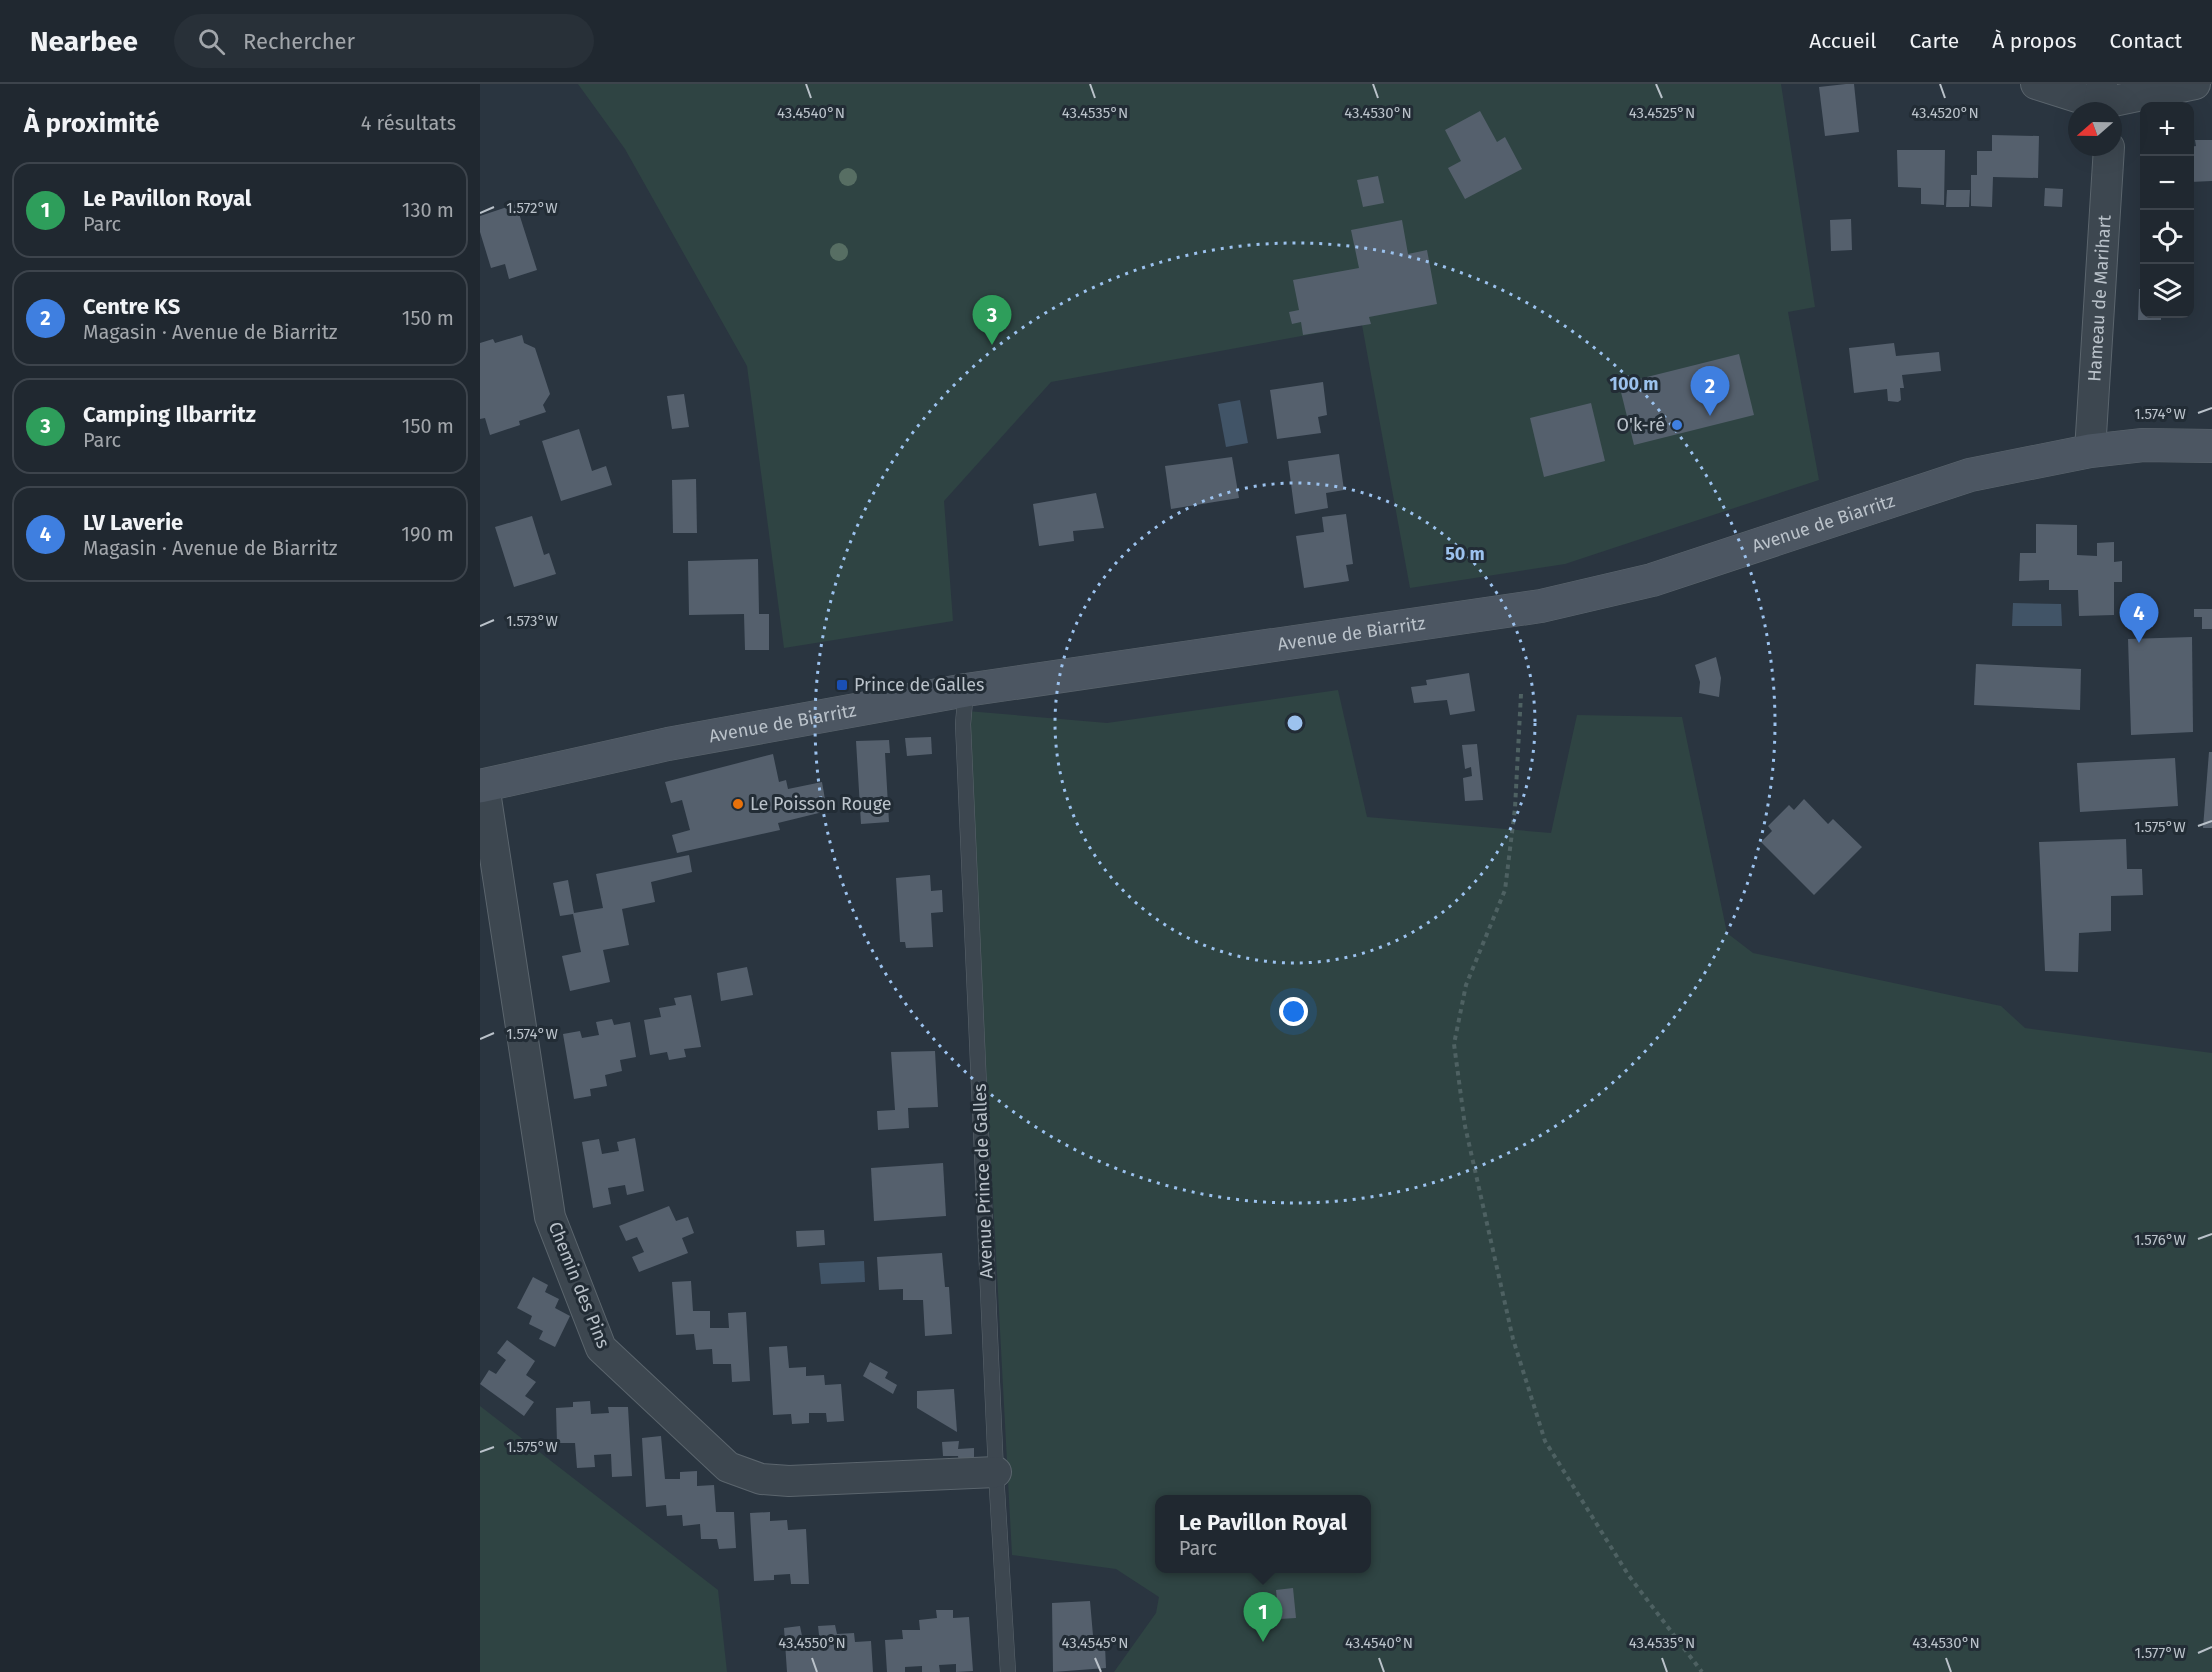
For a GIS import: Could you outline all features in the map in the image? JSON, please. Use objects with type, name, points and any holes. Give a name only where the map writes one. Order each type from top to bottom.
[{"type":"main road","name":"Avenue de Biarritz","points":[[482,786],[669,744],[966,690],[1541,606],[1652,580],[1970,475],[2090,451],[2144,445],[2212,446]]},
{"type":"street","points":[[2036,84],[2101,100],[2195,84]]},
{"type":"street","name":"Hameau de Marihart","points":[[2090,451],[2108,156]]},
{"type":"street","name":"Chemin des Pins","points":[[482,786],[550,1217],[601,1348],[728,1467],[762,1479],[789,1481],[996,1472]]},
{"type":"lane","name":"Avenue Prince de Galles","points":[[966,690],[963,724],[996,1472],[1008,1672]]},
{"type":"path","points":[[1521,694],[1515,808],[1505,890],[1466,985],[1454,1044],[1465,1126],[1513,1339],[1545,1441],[1629,1576],[1702,1672]]},
{"type":"green space","points":[[578,84],[1781,84],[1815,307],[1788,312],[1819,480],[1565,564],[1410,588],[1362,325],[1051,382],[944,501],[953,621],[784,648],[747,366],[625,149]]},
{"type":"green space","points":[[1338,690],[1367,817],[1551,833],[1577,715],[1682,717],[1727,933],[1753,953],[2001,1006],[2025,1028],[2212,1053],[2212,1672],[1114,1672],[1156,1613],[1159,1597],[1116,1569],[1012,1555],[967,711],[1107,723]]},
{"type":"green space","points":[[480,1406],[718,1590],[727,1672],[480,1672]]},
{"type":"water","points":[[1240,400],[1248,443],[1226,447],[1218,404]]},
{"type":"water","points":[[2013,603],[2061,604],[2062,626],[2012,626]]},
{"type":"water","points":[[864,1261],[865,1282],[821,1284],[819,1263]]},
{"type":"building","points":[[1854,84],[1859,132],[1825,136],[1819,87]]},
{"type":"building","points":[[1480,111],[1497,142],[1505,137],[1522,169],[1465,199],[1448,168],[1461,161],[1445,130]]},
{"type":"building","points":[[1992,135],[2039,136],[2038,178],[1993,177],[1992,207],[1971,206],[1971,175],[1977,175],[1977,151],[1992,151]]},
{"type":"building","points":[[2195,140],[2212,140],[2212,181],[2194,182],[2194,146],[2196,146]]},
{"type":"building","points":[[1897,150],[1945,150],[1944,205],[1921,204],[1921,188],[1898,187]]},
{"type":"building","points":[[1378,176],[1384,203],[1363,207],[1357,180]]},
{"type":"building","points":[[2045,188],[2063,189],[2062,207],[2044,206]]},
{"type":"building","points":[[1947,190],[1970,190],[1969,207],[1946,207]]},
{"type":"building","points":[[516,204],[537,270],[509,279],[505,264],[491,268],[480,232],[480,216]]},
{"type":"building","points":[[1851,219],[1852,250],[1831,251],[1830,220]]},
{"type":"building","points":[[1402,220],[1408,254],[1427,250],[1437,304],[1369,317],[1371,324],[1303,335],[1301,322],[1292,324],[1289,312],[1299,310],[1293,280],[1359,268],[1351,230]]},
{"type":"building","points":[[2140,289],[2140,318],[2161,318],[2161,320],[2138,320]]},
{"type":"building","points":[[522,335],[524,343],[535,348],[550,394],[543,405],[546,412],[519,421],[520,425],[490,435],[485,418],[480,419],[480,343],[493,339],[495,343]]},
{"type":"building","points":[[1894,343],[1896,356],[1939,352],[1941,371],[1902,375],[1904,388],[1900,388],[1901,400],[1898,402],[1888,401],[1887,389],[1854,393],[1849,348]]},
{"type":"building","points":[[1739,354],[1754,415],[1634,445],[1619,384]]},
{"type":"building","points":[[1323,382],[1327,415],[1318,417],[1321,433],[1277,439],[1270,390]]},
{"type":"building","points":[[684,394],[689,427],[672,429],[667,396]]},
{"type":"building","points":[[1591,403],[1605,461],[1544,477],[1530,418]]},
{"type":"building","points":[[579,429],[592,471],[606,466],[612,485],[561,501],[542,441]]},
{"type":"building","points":[[1339,454],[1344,490],[1326,493],[1328,508],[1295,514],[1288,461]]},
{"type":"building","points":[[1232,457],[1239,498],[1171,509],[1165,466]]},
{"type":"building","points":[[696,479],[697,533],[673,533],[672,480]]},
{"type":"building","points":[[1096,493],[1104,528],[1073,531],[1074,541],[1039,546],[1033,504]]},
{"type":"building","points":[[1346,514],[1353,564],[1346,565],[1349,581],[1304,588],[1296,536],[1324,532],[1322,517]]},
{"type":"building","points":[[532,516],[544,555],[549,553],[556,574],[514,587],[495,527]]},
{"type":"building","points":[[2036,524],[2077,525],[2077,555],[2097,556],[2097,543],[2114,542],[2114,562],[2122,561],[2122,582],[2114,582],[2114,615],[2079,616],[2078,590],[2049,590],[2049,580],[2019,581],[2020,553],[2036,553]]},
{"type":"building","points":[[758,559],[759,614],[769,614],[769,650],[745,650],[744,614],[689,615],[688,561]]},
{"type":"building","points":[[2194,609],[2212,609],[2212,629],[2202,629],[2202,617],[2194,617]]},
{"type":"building","points":[[2192,637],[2193,732],[2131,735],[2128,639]]},
{"type":"building","points":[[1716,657],[1721,678],[1719,697],[1699,693],[1700,682],[1695,665]]},
{"type":"building","points":[[1976,664],[2081,669],[2080,710],[1974,705]]},
{"type":"building","points":[[1469,673],[1475,711],[1450,715],[1447,700],[1414,703],[1411,687],[1427,685],[1426,680]]},
{"type":"building","points":[[931,737],[932,754],[907,756],[905,738]]},
{"type":"building","points":[[889,740],[890,753],[885,753],[889,822],[861,824],[856,741]]},
{"type":"building","points":[[1477,744],[1483,800],[1465,801],[1463,778],[1472,776],[1471,767],[1465,769],[1462,745]]},
{"type":"building","points":[[2209,752],[2212,752],[2212,828],[2203,828]]},
{"type":"building","points":[[773,754],[779,782],[786,780],[788,789],[822,782],[827,811],[778,823],[780,830],[677,853],[672,835],[690,830],[682,800],[671,803],[665,782]]},
{"type":"building","points":[[2175,758],[2178,806],[2080,812],[2077,763]]},
{"type":"building","points":[[1804,799],[1828,824],[1833,819],[1862,847],[1814,895],[1761,842],[1772,831],[1768,826],[1789,805],[1794,810]]},
{"type":"building","points":[[2126,839],[2127,869],[2142,869],[2143,895],[2111,896],[2111,931],[2079,933],[2078,972],[2045,971],[2039,842]]},
{"type":"building","points":[[689,855],[692,872],[651,882],[655,902],[622,909],[629,945],[603,950],[610,982],[570,991],[562,956],[581,952],[573,914],[560,916],[553,883],[568,880],[574,913],[603,908],[596,874]]},
{"type":"building","points":[[930,875],[931,891],[942,890],[943,912],[931,913],[933,947],[906,948],[905,942],[900,942],[896,878]]},
{"type":"building","points":[[747,967],[753,995],[721,1001],[717,973]]},
{"type":"building","points":[[691,995],[701,1047],[684,1049],[686,1057],[669,1060],[667,1052],[650,1055],[644,1020],[661,1017],[659,1008],[676,1005],[674,998]]},
{"type":"building","points":[[612,1019],[614,1025],[630,1022],[636,1057],[620,1060],[622,1071],[605,1075],[607,1086],[590,1089],[591,1096],[574,1099],[563,1034],[580,1031],[582,1038],[599,1035],[596,1022]]},
{"type":"building","points":[[935,1051],[938,1107],[908,1108],[909,1128],[878,1130],[877,1111],[895,1110],[891,1052]]},
{"type":"building","points":[[635,1138],[644,1191],[627,1195],[625,1185],[608,1188],[611,1204],[593,1208],[582,1142],[599,1139],[602,1154],[619,1151],[617,1142]]},
{"type":"building","points":[[943,1163],[946,1216],[874,1221],[871,1168]]},
{"type":"building","points":[[669,1206],[676,1221],[688,1217],[694,1233],[682,1238],[688,1253],[639,1272],[632,1257],[644,1252],[637,1237],[626,1241],[619,1226]]},
{"type":"building","points":[[824,1230],[825,1245],[797,1247],[796,1231]]},
{"type":"building","points":[[942,1253],[945,1287],[949,1287],[952,1334],[925,1336],[923,1300],[903,1300],[903,1289],[879,1290],[877,1257]]},
{"type":"building","points":[[533,1277],[548,1285],[545,1292],[559,1299],[555,1308],[570,1316],[555,1347],[539,1339],[543,1331],[529,1324],[532,1316],[517,1308]]},
{"type":"building","points":[[691,1281],[693,1311],[710,1311],[710,1328],[729,1328],[728,1313],[746,1312],[750,1381],[732,1382],[731,1364],[713,1364],[712,1349],[696,1350],[694,1334],[676,1335],[672,1282]]},
{"type":"building","points":[[507,1340],[535,1361],[526,1375],[536,1382],[525,1396],[534,1402],[524,1416],[480,1384],[489,1370],[496,1374],[506,1360],[497,1353]]},
{"type":"building","points":[[787,1346],[789,1368],[806,1367],[806,1376],[824,1375],[825,1385],[841,1384],[844,1421],[827,1422],[826,1413],[809,1413],[809,1423],[792,1424],[791,1414],[773,1415],[769,1347]]},
{"type":"building","points":[[870,1362],[888,1372],[885,1378],[897,1385],[893,1394],[863,1376]]},
{"type":"building","points":[[954,1389],[957,1432],[917,1408],[917,1391]]},
{"type":"building","points":[[590,1401],[591,1414],[609,1413],[608,1407],[628,1407],[632,1476],[612,1477],[611,1454],[594,1455],[595,1467],[577,1468],[575,1443],[557,1443],[556,1408],[573,1407],[573,1402]]},
{"type":"building","points":[[661,1436],[665,1479],[680,1479],[680,1472],[697,1471],[697,1486],[714,1485],[716,1512],[734,1512],[736,1548],[719,1549],[717,1539],[701,1539],[700,1524],[683,1526],[682,1515],[667,1516],[666,1505],[646,1507],[642,1438]]},
{"type":"building","points":[[959,1441],[958,1449],[974,1448],[974,1463],[959,1463],[958,1456],[943,1456],[942,1442]]},
{"type":"building","points":[[770,1512],[770,1521],[787,1520],[788,1530],[806,1529],[809,1584],[791,1584],[790,1574],[774,1575],[774,1580],[754,1581],[750,1513]]},
{"type":"building","points":[[1293,1588],[1296,1618],[1279,1619],[1276,1590]]},
{"type":"building","points":[[1090,1601],[1094,1647],[1105,1646],[1106,1668],[1053,1672],[1052,1603]]},
{"type":"building","points":[[936,1610],[953,1610],[953,1618],[969,1617],[973,1671],[956,1672],[956,1664],[939,1665],[940,1672],[922,1672],[922,1666],[905,1667],[905,1672],[887,1672],[885,1640],[903,1639],[902,1630],[920,1630],[919,1620],[937,1618]]},
{"type":"building","points":[[835,1625],[837,1634],[854,1633],[855,1642],[871,1641],[873,1672],[787,1672],[784,1628],[800,1626],[802,1636],[819,1635],[818,1626]]},
{"type":"place","name":"Camping Ilbarritz","points":[[992,345]]},
{"type":"place","name":"Centre KS","points":[[1710,416]]},
{"type":"place","name":"O'k-ré","points":[[1677,425]]},
{"type":"place","name":"LV Laverie","points":[[2139,643]]},
{"type":"place","name":"Prince de Galles","points":[[842,685]]},
{"type":"place","name":"Le Poisson Rouge","points":[[738,804]]},
{"type":"place","name":"Le Pavillon Royal","points":[[1263,1642]]}]
